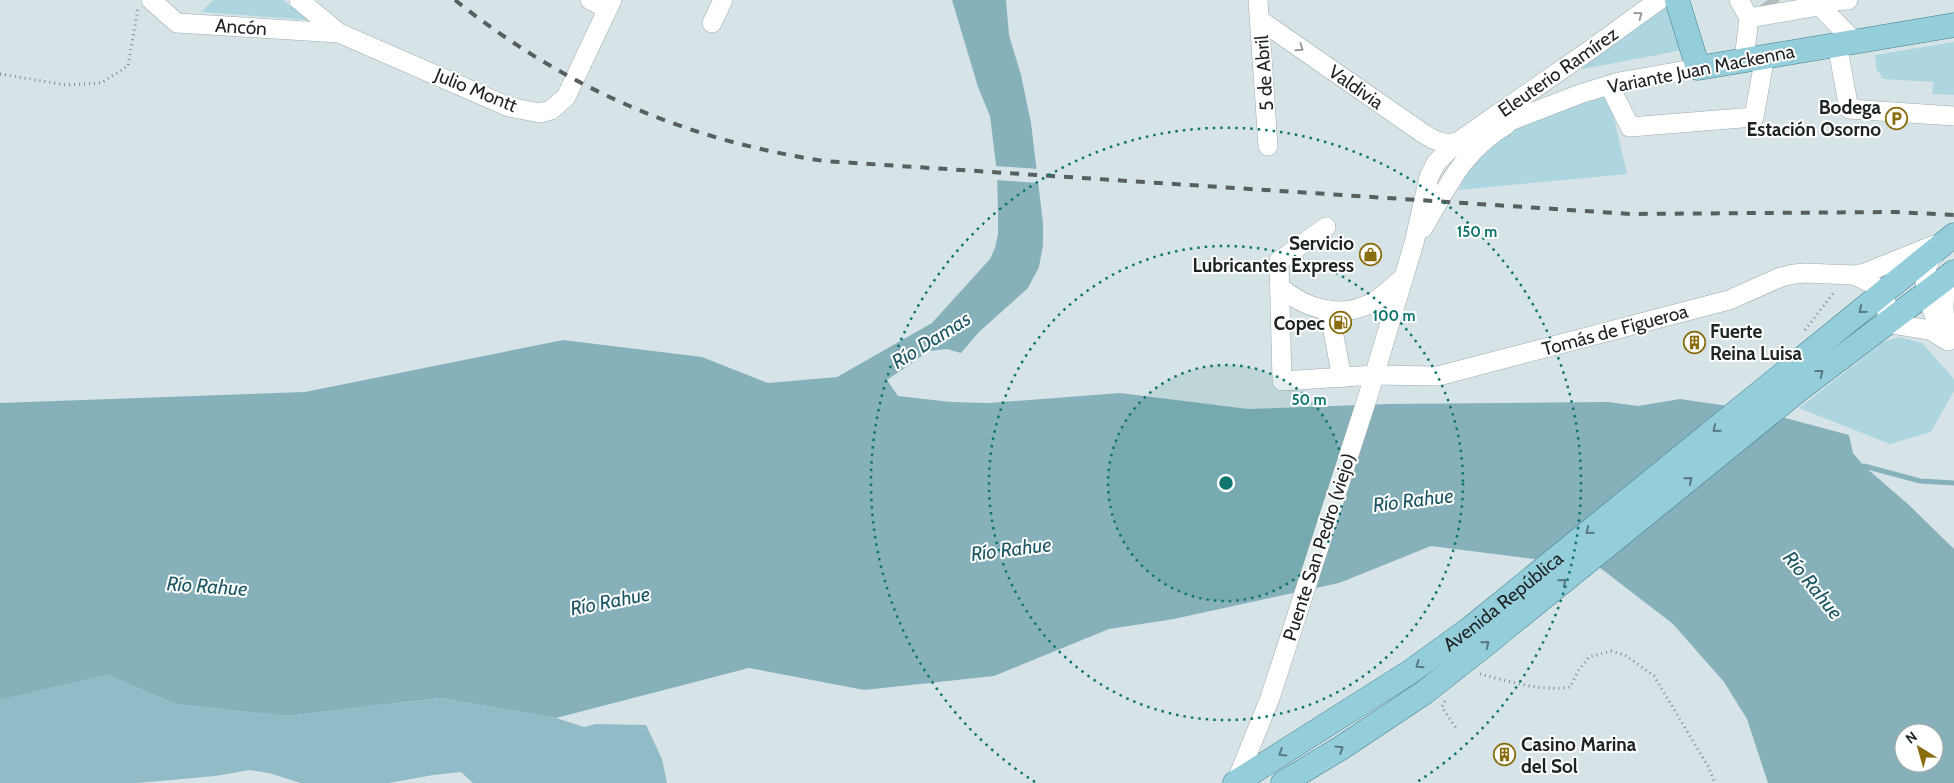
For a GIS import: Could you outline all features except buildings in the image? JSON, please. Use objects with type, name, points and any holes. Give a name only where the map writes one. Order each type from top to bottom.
[{"type":"main road","points":[[1677,0],[1698,68]]},
{"type":"main road","name":"Variante Juan Mackenna","points":[[1698,68],[1954,25]]},
{"type":"main road","name":"Avenida República","points":[[1236,782],[1410,672],[1449,644],[1953,236]]},
{"type":"main road","name":"Avenida República","points":[[1283,783],[1341,748],[1425,692],[1782,404],[1954,272]]},
{"type":"street","name":"Ancón","points":[[151,0],[177,23],[340,33]]},
{"type":"street","points":[[299,0],[340,33]]},
{"type":"street","points":[[590,0],[610,5]]},
{"type":"street","points":[[712,23],[722,0]]},
{"type":"street","name":"5 de Abril","points":[[1258,0],[1268,146]]},
{"type":"street","name":"Eleuterio Ramírez","points":[[1368,396],[1414,242],[1429,177],[1436,163],[1456,143],[1659,0]]},
{"type":"street","points":[[1609,85],[1630,127],[1754,117],[1754,58],[1749,18],[1739,0]]},
{"type":"street","points":[[1749,18],[1775,9],[1848,0]]},
{"type":"street","points":[[1816,3],[1845,42],[1849,109],[1954,116]]},
{"type":"street","name":"Julio Montt","points":[[340,33],[509,107],[540,113],[551,110],[566,97],[610,5]]},
{"type":"street","name":"Valdivia","points":[[1260,20],[1431,138],[1442,143],[1456,143]]},
{"type":"street","points":[[1431,138],[1446,137],[1454,133],[1559,62],[1590,50]]},
{"type":"street","name":"Variante Juan Mackenna","points":[[1456,143],[1529,112],[1609,85],[1698,68]]},
{"type":"street","points":[[1445,191],[1458,168],[1476,147],[1497,130],[1529,112]]},
{"type":"street","points":[[1404,121],[1420,141],[1425,152],[1429,177]]},
{"type":"street","name":"Eleuterio Ramírez","points":[[1414,242],[1445,191],[1447,167],[1456,143]]},
{"type":"street","points":[[1326,227],[1279,261],[1279,286],[1302,302],[1329,310],[1346,310],[1363,306],[1382,296],[1403,278]]},
{"type":"street","points":[[1951,345],[1938,323],[1925,282],[1927,265],[1931,257],[1953,236]]},
{"type":"street","name":"Tomás de Figueroa","points":[[1279,286],[1282,382],[1374,375],[1438,376],[1729,300],[1788,276],[1805,273],[1865,273],[1953,236]]},
{"type":"street","points":[[1951,345],[1943,298],[1948,282],[1954,272]]},
{"type":"street","name":"Tomás de Figueroa","points":[[1850,274],[1873,284],[1883,293]]},
{"type":"street","points":[[1883,293],[1888,312],[1886,324],[1930,330],[1951,345]]},
{"type":"street","points":[[1329,310],[1342,378]]},
{"type":"street","name":"Puente San Pedro (viejo)","points":[[1236,782],[1270,698],[1368,396]]},
{"type":"path","points":[[0,74],[66,85],[101,83],[128,66],[139,0]]},
{"type":"path","points":[[1801,334],[1850,274]]},
{"type":"path","points":[[1478,674],[1528,685],[1558,689],[1570,687],[1578,670],[1589,656],[1610,651],[1625,655],[1654,676],[1708,766],[1714,783]]},
{"type":"path","points":[[1448,694],[1442,707],[1456,728]]},
{"type":"shaded area","points":[[213,0],[283,0],[309,20],[201,12]]},
{"type":"shaded area","points":[[1668,0],[1687,41],[1678,51],[1583,69],[1578,62]]},
{"type":"shaded area","points":[[1954,42],[1954,95],[1932,94],[1934,82],[1883,79],[1876,68],[1875,55]]},
{"type":"shaded area","points":[[1608,92],[1627,174],[1459,190],[1467,169],[1477,153],[1514,128]]},
{"type":"shaded area","points":[[1899,337],[1922,343],[1954,379],[1954,391],[1931,432],[1890,444],[1799,408],[1883,342]]},
{"type":"shaded area","points":[[107,675],[176,704],[287,716],[440,698],[556,718],[584,727],[596,724],[646,725],[662,759],[667,783],[473,783],[461,772],[389,783],[301,783],[269,773],[250,770],[215,776],[137,783],[0,783],[0,700]]},
{"type":"water","points":[[952,0],[1006,0],[1009,35],[1021,75],[1031,123],[1043,223],[1043,245],[1039,267],[1028,288],[979,332],[961,353],[947,349],[929,351],[887,380],[898,396],[951,402],[989,403],[1120,393],[1248,409],[1388,404],[1608,402],[1638,406],[1680,399],[1756,410],[1849,435],[1853,453],[1864,466],[1909,505],[1954,549],[1954,783],[1768,783],[1747,719],[1724,682],[1673,624],[1599,567],[1431,546],[1339,583],[1174,619],[1109,629],[994,676],[864,690],[749,668],[556,718],[440,698],[287,716],[176,704],[107,675],[0,700],[0,403],[305,392],[563,340],[702,357],[768,383],[837,377],[932,323],[990,259],[998,234],[997,173],[990,116],[978,87]]},
{"type":"pier","points":[[994,166],[1040,169],[1041,183],[994,180]]},
{"type":"waterway","points":[[1864,466],[1920,481],[1954,483]]},
{"type":"tunnel","points":[[1768,0],[1772,6]]},
{"type":"railway","points":[[455,0],[497,31],[540,59],[583,84],[629,106],[675,124],[723,139],[773,152],[824,161],[1631,214],[1895,212],[1954,215]]},
{"type":"place","name":"Bodega Estación Osorno","points":[[1897,118]]},
{"type":"place","name":"Servicio Lubricantes Express","points":[[1370,254]]},
{"type":"place","name":"Copec","points":[[1341,323]]},
{"type":"place","name":"Fuerte Reina Luisa","points":[[1694,342]]},
{"type":"place","name":"Casino Marina del Sol","points":[[1505,755]]},
{"type":"water label","name":"Río Damas","points":[[931,340]]},
{"type":"water label","name":"Río Rahue","points":[[1413,500]]},
{"type":"water label","name":"Río Rahue","points":[[1011,549]]},
{"type":"water label","name":"Río Rahue","points":[[1813,585]]},
{"type":"water label","name":"Río Rahue","points":[[207,586]]},
{"type":"water label","name":"Río Rahue","points":[[610,601]]}]
